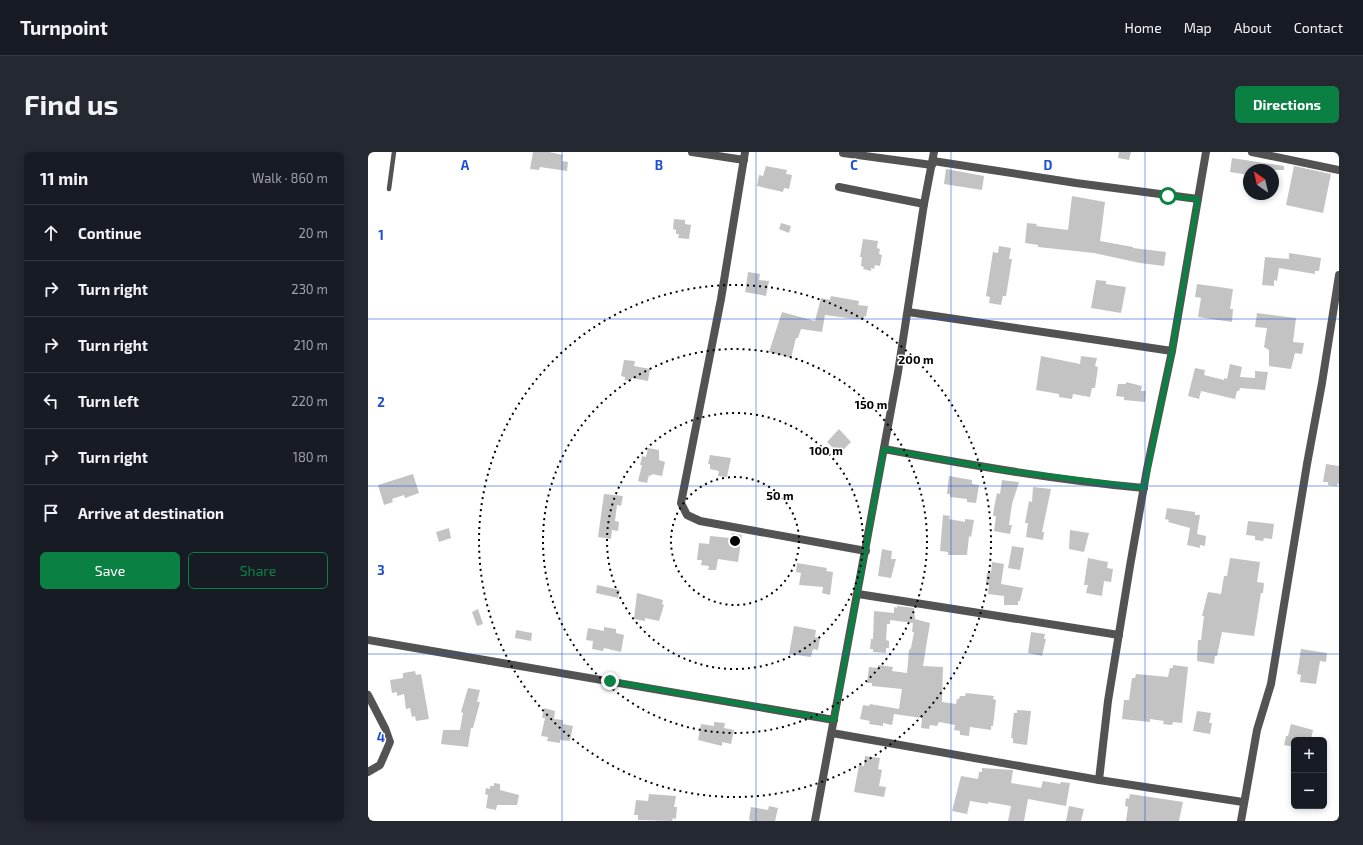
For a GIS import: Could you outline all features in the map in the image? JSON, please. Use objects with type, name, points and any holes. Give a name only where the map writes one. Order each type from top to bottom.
[{"type":"street","points":[[692,152],[744,156],[721,299],[682,492],[681,503],[683,510],[693,519],[700,521],[866,551]]},
{"type":"street","points":[[816,821],[884,449],[908,312],[924,204],[934,152]]},
{"type":"street","points":[[1099,780],[1108,701],[1144,488],[1172,351],[1206,152]]},
{"type":"street","points":[[1252,152],[1339,170]]},
{"type":"street","points":[[843,153],[932,163],[1198,199]]},
{"type":"street","points":[[840,187],[924,204]]},
{"type":"street","points":[[1241,821],[1257,730],[1271,684],[1339,275]]},
{"type":"street","points":[[908,312],[1172,351]]},
{"type":"street","points":[[884,449],[1002,470],[1144,488]]},
{"type":"street","points":[[858,594],[1119,635]]},
{"type":"street","points":[[368,640],[834,720]]},
{"type":"street","points":[[368,695],[385,728],[390,742],[380,765],[368,772]]},
{"type":"street","points":[[832,733],[1099,780],[1244,802]]},
{"type":"lane","points":[[389,189],[394,152]]},
{"type":"building","points":[[533,152],[549,152],[563,155],[562,161],[568,162],[567,171],[540,167],[539,170],[530,169]]},
{"type":"building","points":[[1119,152],[1131,152],[1129,160],[1118,158]]},
{"type":"building","points":[[1232,158],[1271,164],[1243,164],[1243,174],[1230,172]]},
{"type":"building","points":[[1279,165],[1284,166],[1284,170],[1279,170]]},
{"type":"building","points":[[766,166],[787,170],[786,174],[792,175],[789,189],[784,188],[783,192],[757,186],[759,175],[763,176]]},
{"type":"building","points":[[1294,166],[1331,174],[1323,213],[1286,205]]},
{"type":"building","points":[[946,169],[984,176],[982,190],[944,184]]},
{"type":"building","points":[[1072,196],[1105,202],[1100,241],[1133,248],[1166,252],[1164,266],[1140,263],[1094,253],[1038,247],[1038,245],[1025,243],[1027,223],[1037,224],[1036,226],[1068,230]]},
{"type":"building","points":[[674,219],[685,220],[685,224],[691,225],[689,239],[678,238],[679,234],[676,234],[676,230],[673,229]]},
{"type":"building","points":[[781,223],[791,226],[789,233],[779,229]]},
{"type":"building","points":[[863,239],[878,241],[877,248],[880,249],[879,254],[882,255],[880,266],[875,265],[874,269],[871,268],[871,271],[863,269],[864,267],[861,266],[862,257],[860,257]]},
{"type":"building","points":[[999,246],[1011,248],[1009,259],[1012,259],[1006,296],[1003,296],[1001,305],[989,303],[990,297],[986,296],[993,252],[998,253]]},
{"type":"building","points":[[1289,253],[1321,258],[1319,271],[1315,271],[1315,274],[1279,268],[1277,281],[1274,280],[1274,286],[1262,285],[1265,257],[1289,259]]},
{"type":"building","points":[[748,272],[760,274],[759,280],[769,281],[766,296],[745,292]]},
{"type":"building","points":[[1096,280],[1106,281],[1106,284],[1126,287],[1121,313],[1091,308]]},
{"type":"building","points":[[1197,284],[1233,289],[1230,309],[1233,309],[1232,322],[1198,317],[1201,298],[1195,297]]},
{"type":"building","points":[[831,296],[859,301],[858,305],[868,306],[866,317],[864,316],[864,319],[855,319],[825,315],[822,332],[801,329],[798,338],[796,338],[791,358],[769,352],[782,312],[815,321],[821,298],[830,300]]},
{"type":"building","points":[[1257,313],[1296,318],[1293,342],[1304,343],[1302,354],[1295,353],[1291,369],[1269,366],[1269,350],[1264,347],[1267,328],[1255,327]]},
{"type":"building","points":[[1041,356],[1080,364],[1081,356],[1097,358],[1095,366],[1098,367],[1095,388],[1092,388],[1090,397],[1073,394],[1072,399],[1059,397],[1059,394],[1036,390]]},
{"type":"building","points":[[624,360],[635,361],[634,366],[650,369],[648,381],[632,378],[631,381],[625,380],[625,377],[621,376]]},
{"type":"building","points":[[1230,364],[1242,367],[1240,377],[1255,378],[1255,371],[1268,372],[1265,390],[1240,388],[1239,391],[1237,391],[1235,399],[1201,391],[1199,399],[1188,396],[1195,368],[1205,370],[1204,375],[1224,380],[1224,378],[1227,379]]},
{"type":"building","points":[[1126,382],[1142,386],[1141,391],[1146,391],[1145,402],[1124,400],[1124,397],[1116,396],[1118,384],[1126,384]]},
{"type":"building","points":[[839,429],[851,442],[839,454],[827,442]]},
{"type":"building","points":[[648,448],[659,450],[659,460],[665,462],[662,476],[652,474],[651,476],[649,475],[647,483],[638,481],[642,465],[640,465],[642,456],[646,457]]},
{"type":"building","points":[[710,455],[731,458],[727,477],[718,476],[719,471],[710,469],[710,464],[708,464]]},
{"type":"building","points":[[1326,464],[1339,466],[1339,484],[1337,484],[1337,486],[1328,485],[1328,482],[1323,482]]},
{"type":"building","points":[[413,474],[419,493],[405,498],[404,495],[392,499],[393,502],[384,505],[378,485]]},
{"type":"building","points":[[949,476],[972,480],[972,484],[979,485],[976,503],[967,502],[967,499],[950,497],[950,494],[947,494]]},
{"type":"building","points":[[1002,480],[1019,482],[1012,504],[1009,525],[1012,525],[1010,534],[994,531],[996,516],[993,516],[994,508],[997,493],[1000,494]]},
{"type":"building","points":[[1033,487],[1051,489],[1042,532],[1044,532],[1043,540],[1026,537],[1028,523],[1025,523],[1029,501],[1032,502]]},
{"type":"building","points":[[604,494],[623,496],[621,506],[617,505],[615,521],[619,522],[618,531],[612,530],[611,539],[598,537]]},
{"type":"building","points":[[1167,508],[1195,512],[1195,515],[1200,515],[1197,534],[1206,536],[1205,546],[1200,545],[1200,548],[1187,545],[1190,528],[1168,522],[1169,520],[1165,519]]},
{"type":"building","points":[[943,515],[950,516],[949,519],[965,522],[965,519],[974,520],[971,537],[969,536],[967,555],[948,555],[948,552],[940,551]]},
{"type":"building","points":[[1248,521],[1274,524],[1272,539],[1264,538],[1263,541],[1255,540],[1255,536],[1246,535]]},
{"type":"building","points":[[449,528],[451,538],[439,542],[436,532]]},
{"type":"building","points":[[1070,530],[1089,533],[1084,552],[1069,549]]},
{"type":"building","points":[[732,533],[742,535],[738,562],[718,559],[716,570],[708,570],[709,566],[701,565],[702,560],[697,560],[699,543],[709,544],[710,536],[731,538]]},
{"type":"building","points":[[1012,546],[1024,548],[1020,570],[1008,568]]},
{"type":"building","points":[[882,549],[892,551],[891,559],[896,559],[891,578],[878,576]]},
{"type":"building","points":[[1088,558],[1108,562],[1107,568],[1113,569],[1111,582],[1104,581],[1102,596],[1086,593],[1088,585],[1084,585]]},
{"type":"building","points":[[1230,558],[1260,562],[1257,582],[1264,583],[1254,636],[1222,632],[1214,664],[1197,661],[1198,640],[1201,640],[1204,616],[1202,616],[1208,592],[1221,594],[1224,576],[1227,576]]},
{"type":"building","points":[[992,562],[1004,564],[1001,584],[1023,588],[1018,605],[1004,605],[1004,596],[988,594],[989,584],[986,584],[987,573],[991,573]]},
{"type":"building","points":[[797,563],[827,568],[826,571],[833,572],[830,595],[822,593],[823,587],[799,585],[801,573],[796,572]]},
{"type":"building","points":[[597,585],[620,590],[618,598],[596,593]]},
{"type":"building","points":[[637,593],[663,600],[662,604],[664,605],[659,621],[645,618],[645,621],[634,619]]},
{"type":"building","points":[[897,606],[914,608],[915,619],[930,623],[923,666],[943,667],[942,702],[956,704],[957,699],[959,699],[960,696],[965,696],[966,693],[994,696],[993,699],[996,700],[993,726],[991,726],[991,730],[970,727],[969,736],[960,735],[960,731],[954,730],[955,725],[939,722],[937,726],[930,725],[929,729],[921,728],[922,718],[894,714],[892,725],[883,723],[883,726],[869,724],[870,721],[860,719],[863,705],[869,706],[870,704],[899,709],[902,689],[872,686],[872,683],[867,683],[869,667],[878,668],[878,665],[893,667],[892,671],[907,673],[909,650],[911,648],[914,632],[912,632],[913,623],[890,620],[890,624],[887,624],[886,640],[889,641],[889,648],[886,648],[886,653],[873,652],[873,649],[870,649],[871,639],[873,639],[874,611],[894,613],[894,607],[897,608]]},
{"type":"building","points":[[478,609],[483,624],[477,626],[472,612]]},
{"type":"building","points":[[794,626],[816,630],[815,637],[820,638],[818,650],[813,649],[811,657],[789,654]]},
{"type":"building","points":[[604,627],[616,629],[616,633],[624,635],[621,652],[604,648],[603,651],[592,649],[593,641],[586,640],[588,628],[604,631]]},
{"type":"building","points":[[516,630],[532,633],[531,641],[515,638]]},
{"type":"building","points":[[1031,632],[1045,634],[1044,639],[1046,639],[1042,656],[1028,653]]},
{"type":"building","points":[[1301,649],[1327,653],[1326,662],[1320,661],[1316,684],[1300,682],[1301,675],[1297,674]]},
{"type":"building","points":[[1173,665],[1188,667],[1182,723],[1173,722],[1172,725],[1163,724],[1164,721],[1150,719],[1150,722],[1122,719],[1124,700],[1129,700],[1132,678],[1135,678],[1136,674],[1168,677],[1170,668],[1173,668]]},
{"type":"building","points":[[415,671],[416,675],[421,674],[429,719],[416,721],[415,716],[412,717],[410,708],[406,709],[404,694],[397,696],[397,692],[392,693],[390,680],[403,678],[403,673]]},
{"type":"building","points":[[468,688],[480,690],[477,702],[480,702],[473,728],[471,728],[468,747],[441,744],[443,730],[460,730],[463,713],[461,712]]},
{"type":"building","points":[[544,708],[555,711],[554,719],[563,720],[563,724],[573,726],[570,741],[560,740],[560,743],[547,741],[548,737],[541,736],[545,718],[542,718]]},
{"type":"building","points":[[1017,710],[1031,711],[1027,745],[1013,743],[1013,738],[1011,738],[1014,713],[1017,713]]},
{"type":"building","points":[[1197,711],[1211,713],[1209,723],[1212,723],[1210,734],[1193,731]]},
{"type":"building","points":[[714,722],[725,723],[724,728],[734,730],[731,744],[722,742],[722,746],[698,740],[701,724],[714,726]]},
{"type":"building","points":[[1291,724],[1313,730],[1311,737],[1291,737],[1291,746],[1284,745],[1286,736],[1288,736]]},
{"type":"building","points":[[865,756],[880,758],[878,769],[882,770],[879,786],[886,787],[884,797],[854,792],[859,765],[864,766]]},
{"type":"building","points":[[982,768],[1013,770],[1011,783],[1041,788],[1043,781],[1060,784],[1061,782],[1070,783],[1066,806],[1028,799],[1024,821],[1008,821],[1011,806],[988,802],[988,804],[970,801],[967,814],[952,811],[961,776],[978,779],[979,772],[982,772]]},
{"type":"building","points":[[494,783],[500,784],[500,790],[519,795],[517,805],[497,805],[496,810],[486,808],[488,795],[485,794],[486,788],[490,789],[490,786],[494,786]]},
{"type":"building","points":[[649,794],[676,796],[674,807],[677,807],[676,819],[673,818],[672,821],[638,820],[638,815],[634,815],[636,800],[648,801]]},
{"type":"building","points":[[1130,794],[1183,802],[1179,821],[1126,821],[1128,807],[1125,806],[1126,798],[1129,799]]},
{"type":"building","points":[[769,806],[778,808],[775,821],[751,821],[749,819],[751,807],[768,810]]},
{"type":"building","points":[[1069,806],[1084,809],[1081,821],[1066,821]]},
{"type":"route","points":[[610,681],[834,720],[884,449],[1002,470],[1094,484],[1144,488],[1172,351],[1198,199],[1168,196]]}]
